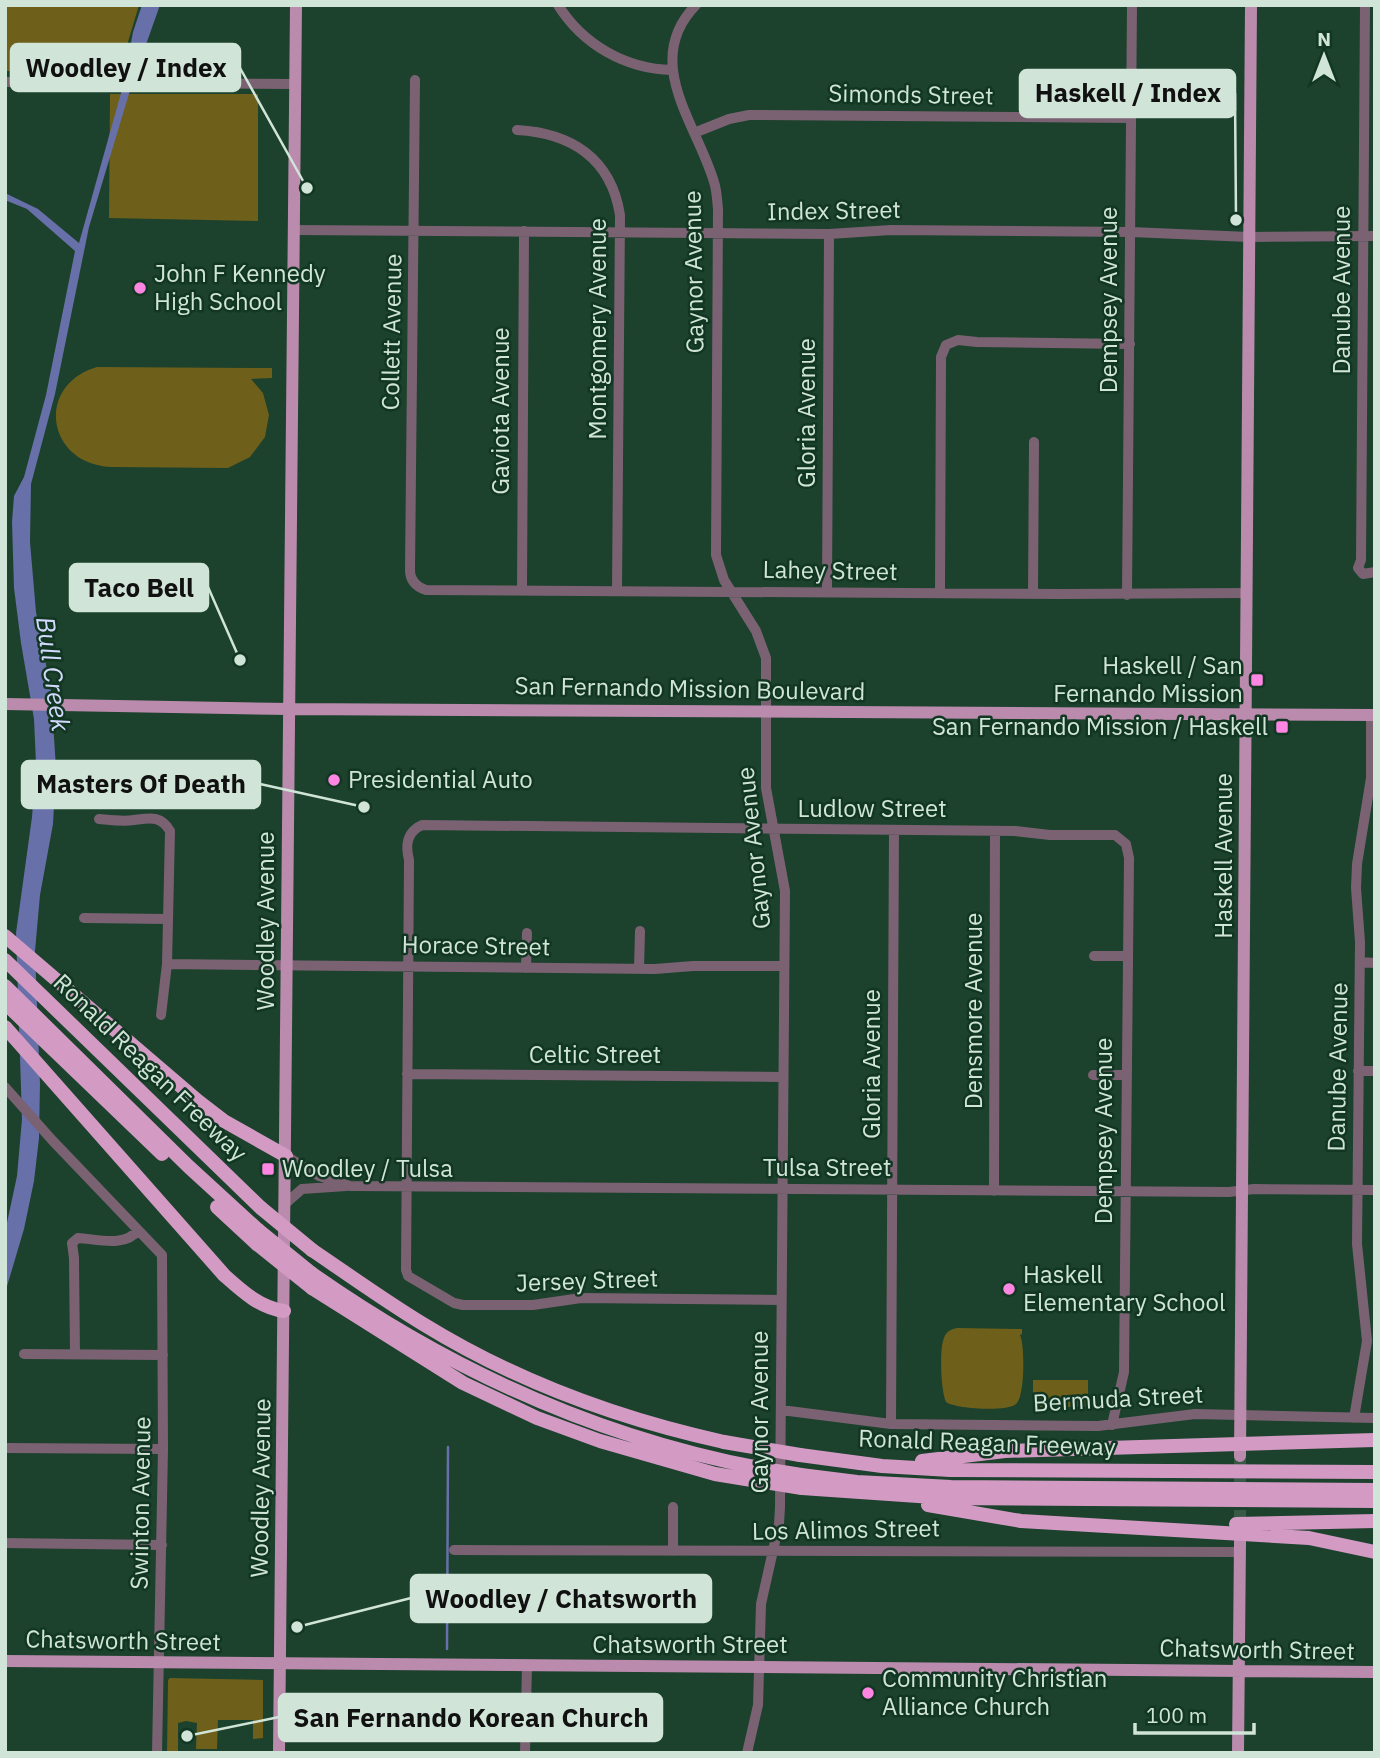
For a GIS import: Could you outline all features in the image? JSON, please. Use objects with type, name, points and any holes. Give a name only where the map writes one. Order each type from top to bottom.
[{"type":"highway","points":[[5,936],[215,1114],[286,1156]]},
{"type":"highway","name":"Ronald Reagan Freeway","points":[[5,960],[261,1208],[312,1250],[423,1324],[480,1355],[553,1389],[614,1412],[723,1442],[882,1466],[964,1470],[1375,1472]]},
{"type":"highway","points":[[5,986],[66,1054]]},
{"type":"highway","points":[[5,1003],[66,1054],[257,1237],[312,1280],[463,1383],[537,1418],[600,1441],[715,1474],[758,1474],[1021,1521],[1290,1536],[1329,1541],[1375,1552]]},
{"type":"highway","points":[[5,1027],[224,1275],[256,1301],[271,1309],[284,1311]]},
{"type":"highway","points":[[882,1466],[1005,1451],[1375,1440]]},
{"type":"highway","points":[[1305,1471],[1375,1464]]},
{"type":"highway","points":[[802,1482],[951,1487],[1375,1490]]},
{"type":"highway","points":[[843,1491],[947,1498],[1375,1501]]},
{"type":"highway","points":[[1133,1527],[1375,1521]]},
{"type":"main road","name":"Woodley Avenue","points":[[279,1753],[296,5]]},
{"type":"main road","name":"Haskell Avenue","points":[[1240,1456],[1251,5]]},
{"type":"main road","name":"San Fernando Mission Boulevard","points":[[5,704],[289,709],[1373,715]]},
{"type":"main road","points":[[1238,1753],[1240,1546]]},
{"type":"main road","name":"Chatsworth Street","points":[[5,1661],[1375,1672]]},
{"type":"street","points":[[558,5],[580,32],[609,54],[638,66],[672,70]]},
{"type":"street","name":"Gaynor Avenue","points":[[696,5],[687,15],[677,35],[672,70],[678,96],[716,186],[715,541],[719,567],[763,648],[767,669],[766,788],[785,891],[780,1507],[761,1604],[758,1705],[747,1753]]},
{"type":"street","name":"Dempsey Avenue","points":[[1127,595],[1132,5]]},
{"type":"street","points":[[1365,6],[1375,6]]},
{"type":"street","name":"Danube Avenue","points":[[1365,6],[1370,120],[1363,236],[1359,568],[1360,573],[1375,572]]},
{"type":"street","name":"Collett Avenue","points":[[415,80],[410,570],[415,584]]},
{"type":"street","points":[[5,82],[296,84]]},
{"type":"street","name":"Simonds Street","points":[[694,133],[729,119],[749,115],[1131,118]]},
{"type":"street","name":"Montgomery Avenue","points":[[517,130],[550,133],[578,145],[597,163],[618,203],[617,590]]},
{"type":"street","name":"Index Street","points":[[294,230],[830,234],[891,230],[1131,232],[1249,237],[1375,236]]},
{"type":"street","name":"Gaviota Avenue","points":[[522,590],[524,232]]},
{"type":"street","name":"Gloria Avenue","points":[[827,592],[830,234]]},
{"type":"street","points":[[940,593],[940,357],[946,345],[958,340],[1130,344]]},
{"type":"street","points":[[1363,356],[1375,357]]},
{"type":"street","points":[[1033,594],[1034,442]]},
{"type":"street","name":"Lahey Street","points":[[415,584],[426,590],[1127,595],[1246,593]]},
{"type":"street","name":"Danube Avenue","points":[[1354,1418],[1367,1341],[1358,1266],[1360,962],[1356,888],[1371,778],[1373,715]]},
{"type":"street","points":[[99,819],[153,818],[167,824],[171,839],[167,964],[161,1015]]},
{"type":"street","name":"Ludlow Street","points":[[408,967],[407,843],[412,831],[422,825],[995,831],[1051,835],[1107,834],[1122,839]]},
{"type":"street","name":"Gloria Avenue","points":[[891,1424],[894,831]]},
{"type":"street","name":"Densmore Avenue","points":[[994,1191],[995,831]]},
{"type":"street","points":[[1362,834],[1375,834]]},
{"type":"street","name":"Dempsey Avenue","points":[[1112,1425],[1124,1372],[1129,849],[1122,839]]},
{"type":"street","points":[[84,918],[167,919]]},
{"type":"street","points":[[639,969],[640,931]]},
{"type":"street","points":[[526,968],[527,933]]},
{"type":"street","points":[[1094,956],[1127,956]]},
{"type":"street","points":[[1360,962],[1375,962]]},
{"type":"street","name":"Horace Street","points":[[167,964],[639,969],[784,966]]},
{"type":"street","points":[[407,1185],[408,967]]},
{"type":"street","points":[[1358,1071],[1375,1071]]},
{"type":"street","name":"Celtic Street","points":[[407,1074],[783,1077]]},
{"type":"street","points":[[1093,1075],[1126,1076]]},
{"type":"street","points":[[5,1087],[138,1230],[133,1238],[126,1240],[78,1238],[72,1243],[75,1354]]},
{"type":"street","name":"Tulsa Street","points":[[286,1156],[319,1176],[350,1186],[1229,1192],[1375,1190]]},
{"type":"street","name":"Jersey Street","points":[[407,1185],[406,1270],[412,1280],[463,1305],[533,1305],[581,1298],[781,1300]]},
{"type":"street","points":[[286,1203],[302,1189],[350,1186]]},
{"type":"street","name":"Swinton Avenue","points":[[138,1230],[162,1255],[163,1449],[157,1753]]},
{"type":"street","points":[[24,1354],[163,1355]]},
{"type":"street","name":"Bermuda Street","points":[[780,1410],[891,1424],[1112,1425],[1177,1415],[1375,1418]]},
{"type":"street","points":[[5,1448],[163,1449]]},
{"type":"street","points":[[673,1507],[673,1551]]},
{"type":"street","points":[[5,1544],[162,1545]]},
{"type":"street","name":"Los Alimos Street","points":[[454,1550],[893,1552],[1240,1546]]},
{"type":"street","points":[[525,1753],[527,1665]]},
{"type":"shaded area","points":[[5,5],[139,5],[119,72],[5,71]]},
{"type":"shaded area","points":[[110,94],[258,94],[258,221],[109,218]]},
{"type":"shaded area","points":[[97,367],[272,368],[272,378],[251,379],[263,393],[269,415],[265,437],[250,457],[228,468],[111,467],[89,463],[73,453],[62,439],[56,423],[57,406],[64,390],[77,376]]},
{"type":"shaded area","points":[[957,1328],[1022,1329],[1020,1335],[1023,1349],[1023,1382],[1016,1404],[1003,1408],[981,1409],[946,1402],[941,1370],[942,1343],[948,1332]]},
{"type":"shaded area","points":[[1033,1380],[1088,1380],[1088,1407],[1033,1407]]},
{"type":"shaded area","points":[[170,1678],[263,1680],[263,1738],[253,1739],[253,1720],[218,1720],[217,1749],[196,1749],[197,1723],[186,1721],[178,1723],[178,1753],[167,1753]]},
{"type":"water","points":[[142,5],[160,5],[131,87],[89,227],[55,394],[31,484],[30,542],[36,612],[51,691],[56,768],[53,824],[40,895],[35,951],[40,1084],[39,1138],[24,1229],[5,1293],[5,1232],[17,1176],[22,1119],[16,933],[32,817],[36,764],[34,719],[14,588],[12,522],[14,496],[24,477],[46,395],[75,251],[27,209],[5,200],[5,193],[38,209],[79,243],[123,86],[133,32]]},
{"type":"waterway","points":[[447,1649],[448,1447]]},
{"type":"tunnel","points":[[1240,1456],[1240,1534]]},
{"type":"place","name":"Woodley / Index","points":[[307,188]]},
{"type":"place","name":"Haskell / Index","points":[[1236,220]]},
{"type":"place","name":"John F Kennedy High School","points":[[140,288]]},
{"type":"place","name":"Taco Bell","points":[[240,660]]},
{"type":"place","name":"Haskell / San Fernando Mission","points":[[1257,680]]},
{"type":"place","name":"San Fernando Mission / Haskell","points":[[1282,727]]},
{"type":"place","name":"Presidential Auto","points":[[334,780]]},
{"type":"place","name":"Masters Of Death","points":[[364,807]]},
{"type":"place","name":"Woodley / Tulsa","points":[[268,1169]]},
{"type":"place","name":"Haskell Elementary School","points":[[1009,1289]]},
{"type":"place","name":"Woodley / Chatsworth","points":[[297,1627]]},
{"type":"place","name":"Community Christian Alliance Church","points":[[868,1693]]},
{"type":"place","name":"San Fernando Korean Church","points":[[187,1736]]},
{"type":"water label","name":"Bull Creek","points":[[53,674]]}]
